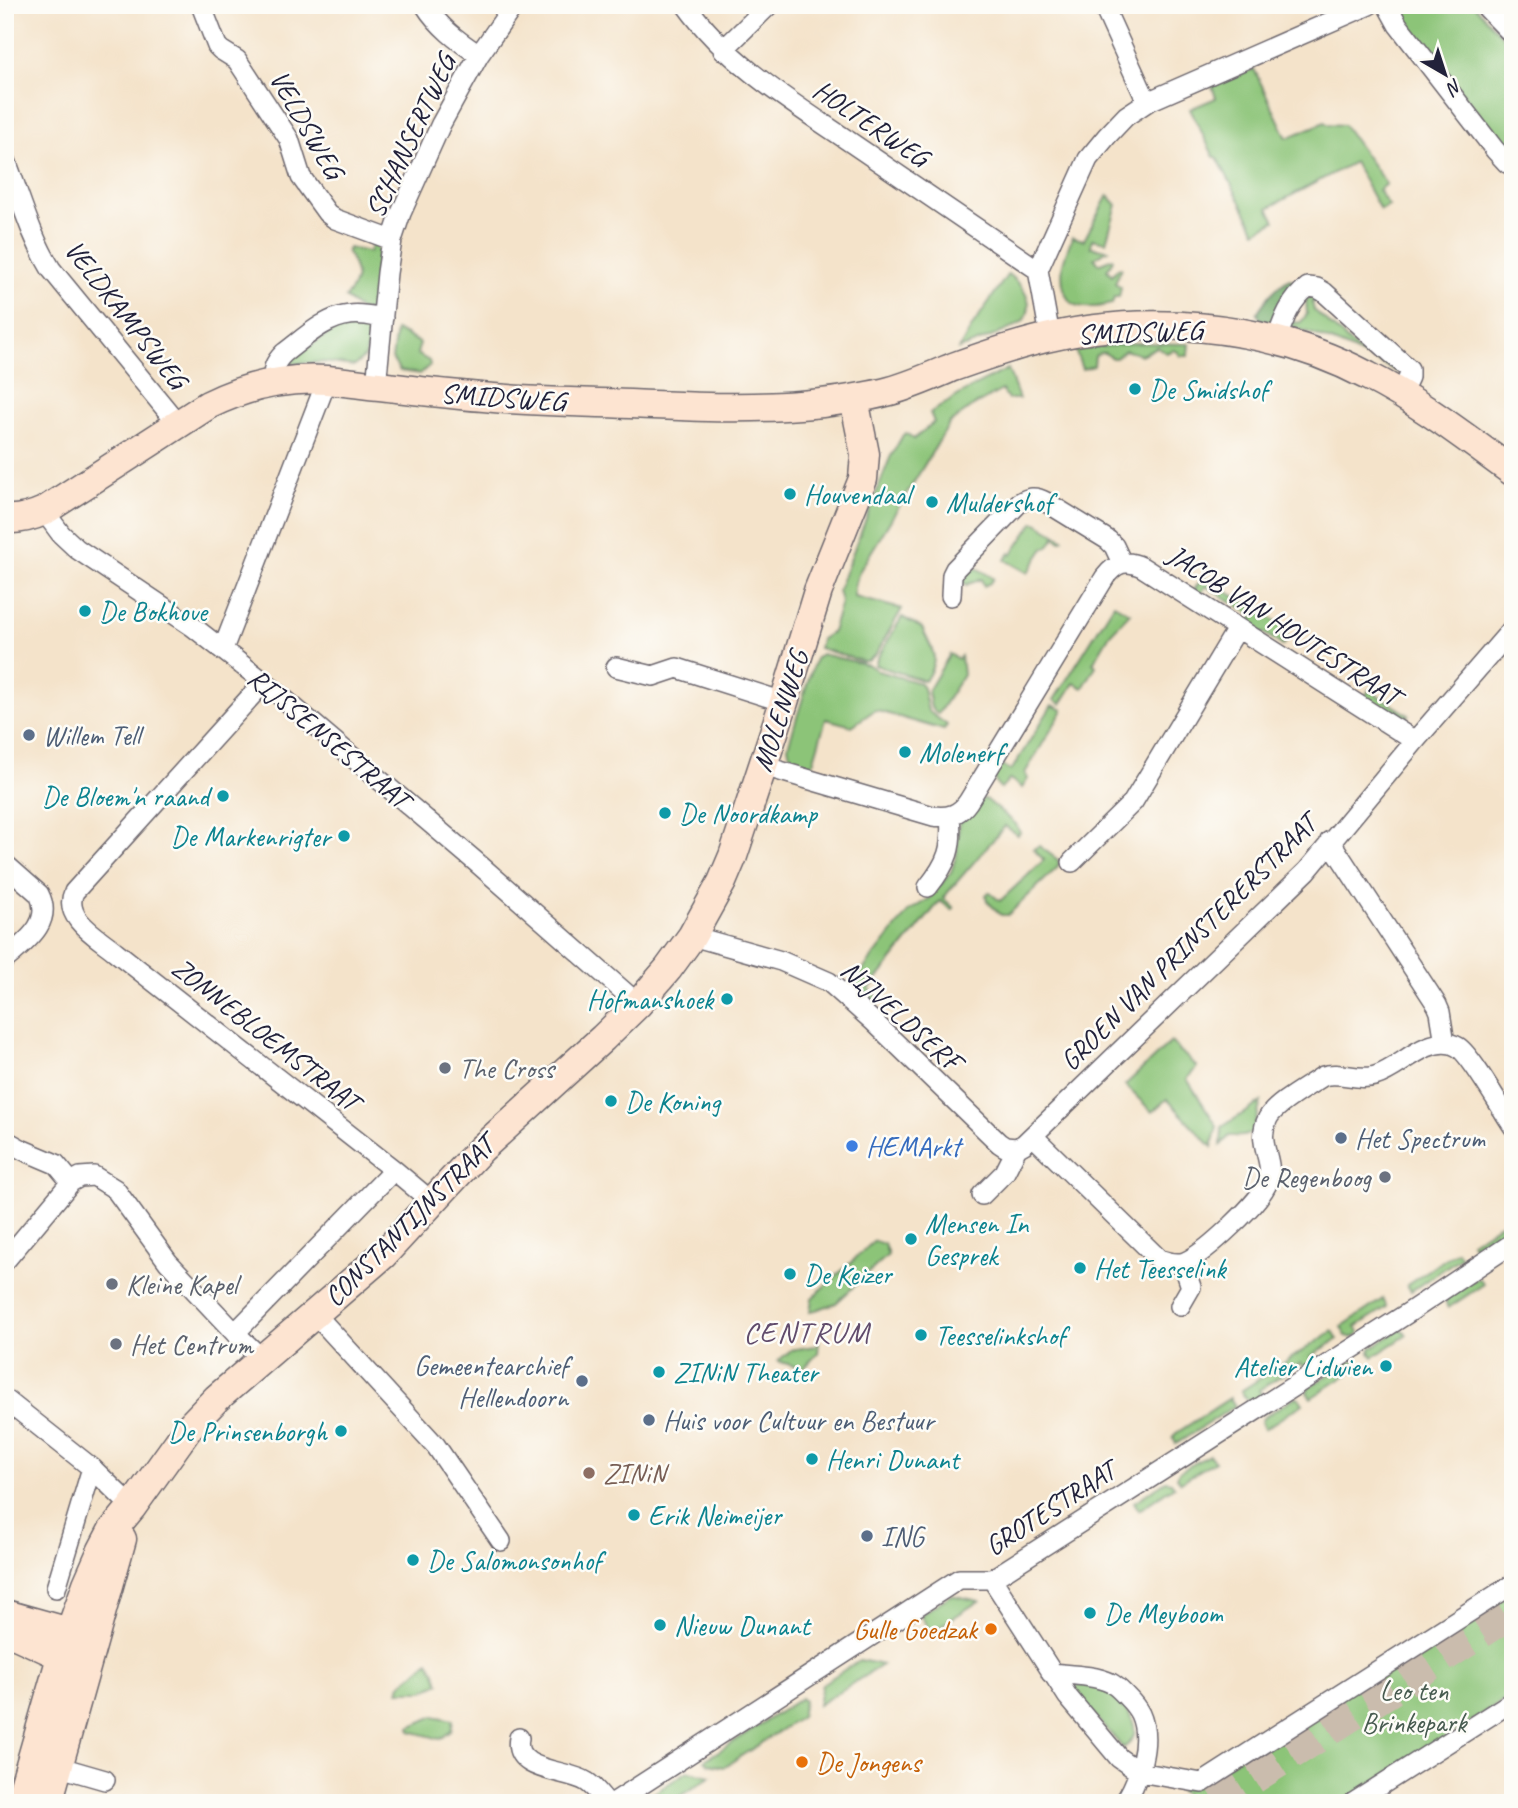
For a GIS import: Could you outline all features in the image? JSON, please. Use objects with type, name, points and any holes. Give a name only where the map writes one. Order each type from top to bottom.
[{"type":"street","name":"VELDSWEG","points":[[201,5],[217,46],[237,60],[289,139],[301,177],[327,213],[335,219],[392,240]]},
{"type":"street","points":[[425,5],[434,20],[479,55]]},
{"type":"street","name":"SCHANSERTWEG","points":[[376,386],[392,240],[401,213],[440,124],[479,55],[514,5]]},
{"type":"street","name":"HOLTERWEG","points":[[686,5],[723,50],[777,93],[1038,271]]},
{"type":"street","points":[[723,50],[769,5]]},
{"type":"street","points":[[1103,5],[1147,102]]},
{"type":"street","points":[[1050,336],[1038,271],[1088,159],[1126,116],[1147,102],[1369,5]]},
{"type":"street","points":[[1387,5],[1398,25],[1495,150],[1507,163],[1513,165]]},
{"type":"street","points":[[1484,5],[1513,35]]},
{"type":"street","name":"VELDKAMPSWEG","points":[[5,158],[24,214],[56,277],[178,424]]},
{"type":"street","points":[[5,221],[24,214]]},
{"type":"street","points":[[1276,341],[1284,316],[1301,292],[1308,287],[1317,288],[1409,369],[1410,374],[1401,394]]},
{"type":"street","points":[[274,382],[274,366],[278,359],[327,323],[346,315],[357,314],[383,318]]},
{"type":"street","name":"SMIDSWEG","points":[[44,511],[208,405],[224,397],[274,382],[327,380],[493,398],[733,408],[798,405],[856,408],[891,391],[1004,350],[1050,336],[1119,327],[1179,326],[1220,329],[1318,353],[1401,394],[1513,472]]},
{"type":"street","points":[[223,649],[327,380]]},
{"type":"street","name":"MOLENWEG","points":[[638,1004],[692,936],[733,856],[818,591],[863,479],[865,454],[856,408]]},
{"type":"street","name":"JACOB VAN HOUTESTRAAT","points":[[951,596],[955,569],[1028,497],[1046,502],[1108,540],[1119,554],[1122,563]]},
{"type":"street","points":[[5,519],[24,519],[44,511]]},
{"type":"street","name":"RIJSSENSESTRAAT","points":[[44,511],[61,534],[77,549],[223,649],[264,682],[638,1004]]},
{"type":"street","name":"JACOB VAN HOUTESTRAAT","points":[[950,816],[964,808],[1105,577],[1111,569],[1122,563],[1131,562],[1142,567],[1415,741]]},
{"type":"street","name":"GROEN VAN PRINSTERERSTRAAT","points":[[982,1195],[1005,1172],[1017,1148],[1033,1136],[1307,871],[1513,628]]},
{"type":"street","points":[[1072,862],[1133,802],[1237,629]]},
{"type":"street","points":[[616,667],[653,676],[677,668],[784,702]]},
{"type":"street","name":"ZONNEBLOEMSTRAAT","points":[[264,682],[74,892],[70,900],[71,908],[78,920],[116,952],[432,1201]]},
{"type":"street","points":[[762,766],[933,816],[950,816],[950,849],[941,870],[928,887]]},
{"type":"street","points":[[1331,841],[1437,1005],[1445,1043]]},
{"type":"street","points":[[5,864],[36,890],[44,907],[42,922],[37,929],[5,960]]},
{"type":"street","name":"NIJVELDSERF","points":[[692,936],[781,961],[829,982],[999,1143],[1005,1147],[1017,1148]]},
{"type":"street","name":"CONSTANTIJNSTRAAT","points":[[19,1803],[45,1763],[102,1550],[112,1531],[190,1426],[213,1402],[383,1255],[481,1149],[638,1004]]},
{"type":"street","points":[[1033,1136],[1159,1259],[1170,1263],[1183,1263],[1217,1240],[1260,1197],[1270,1177],[1262,1141],[1266,1121],[1273,1111],[1322,1076],[1332,1073],[1359,1078],[1372,1077],[1385,1072],[1410,1054],[1435,1044],[1454,1045],[1466,1054],[1513,1126]]},
{"type":"street","points":[[5,1140],[56,1164],[71,1182]]},
{"type":"street","name":"CONSTANTIJNSTRAAT","points":[[235,1333],[394,1170]]},
{"type":"street","points":[[5,1261],[71,1182],[85,1176],[94,1176],[115,1189],[168,1262],[262,1359]]},
{"type":"street","name":"GROTESTRAAT","points":[[613,1803],[959,1579],[992,1579],[1513,1243]]},
{"type":"street","points":[[1180,1306],[1191,1287],[1183,1263]]},
{"type":"street","points":[[315,1314],[436,1446],[501,1541]]},
{"type":"street","points":[[5,1399],[92,1468],[132,1507]]},
{"type":"street","points":[[56,1588],[92,1468]]},
{"type":"street","points":[[992,1579],[1068,1697],[1119,1758],[1139,1772],[1202,1783],[1513,1584]]},
{"type":"street","points":[[5,1614],[77,1648]]},
{"type":"street","points":[[5,1630],[32,1642],[77,1648]]},
{"type":"street","points":[[1051,1673],[1110,1682],[1119,1688],[1140,1714],[1144,1727],[1142,1759],[1139,1772],[1124,1803]]},
{"type":"street","points":[[1353,1803],[1513,1701]]},
{"type":"street","points":[[519,1738],[521,1754],[530,1764],[588,1782],[607,1803]]},
{"type":"street","points":[[45,1763],[105,1780]]},
{"type":"street","name":"CONSTANTIJNSTRAAT","points":[[45,1763],[48,1803]]},
{"type":"green space","points":[[1409,5],[1474,5],[1513,48],[1513,158],[1407,23],[1406,9]]},
{"type":"green space","points":[[1254,69],[1287,138],[1325,122],[1344,125],[1386,184],[1378,190],[1389,206],[1380,210],[1354,162],[1268,208],[1275,221],[1256,231],[1190,109],[1216,98],[1212,86]]},
{"type":"green space","points":[[1108,195],[1117,205],[1106,242],[1092,239],[1091,247],[1108,250],[1094,258],[1099,264],[1112,258],[1107,270],[1112,275],[1121,268],[1115,283],[1121,287],[1119,297],[1114,297],[1112,304],[1079,306],[1069,300],[1064,289],[1064,261],[1072,237],[1084,240]]},
{"type":"green space","points":[[373,242],[378,251],[370,311],[360,310],[345,298],[356,275],[347,252],[348,248],[369,252]]},
{"type":"green space","points":[[1008,274],[1020,285],[1028,299],[1029,310],[1026,317],[1012,328],[959,349],[973,325]]},
{"type":"green space","points":[[1290,279],[1299,283],[1273,323],[1261,320],[1257,313],[1264,303]]},
{"type":"green space","points":[[1312,295],[1321,300],[1312,302],[1314,310],[1358,350],[1379,349],[1400,373],[1317,335],[1288,325],[1293,315],[1293,323],[1301,322],[1307,314],[1306,299]]},
{"type":"green space","points":[[357,319],[370,320],[366,356],[354,366],[324,362],[291,364],[287,361],[333,331],[355,324]]},
{"type":"green space","points":[[396,330],[420,343],[417,354],[429,361],[430,365],[420,374],[400,371],[392,359]]},
{"type":"green space","points":[[1133,343],[1189,344],[1188,356],[1180,356],[1173,350],[1166,353],[1157,347],[1141,355],[1125,350],[1116,358],[1102,353],[1095,356],[1094,366],[1082,369],[1075,350]]},
{"type":"green space","points":[[1008,369],[1019,399],[1008,399],[1002,390],[950,423],[859,572],[854,597],[902,609],[876,654],[868,661],[862,661],[819,648],[821,639],[832,632],[841,602],[838,590],[890,458],[903,435],[906,433],[914,439],[934,422],[930,413]]},
{"type":"green space","points":[[1033,523],[1063,539],[1061,541],[1055,537],[1048,547],[1044,548],[1028,573],[1005,560]]},
{"type":"green space","points":[[970,568],[978,569],[993,578],[984,586],[981,579],[966,585],[962,580],[964,573]]},
{"type":"green space","points":[[1203,577],[1285,627],[1288,639],[1283,646],[1264,633],[1255,635],[1246,629],[1254,616],[1206,586],[1197,600],[1194,590]]},
{"type":"green space","points":[[1114,604],[1130,613],[1110,634],[1093,663],[1096,666],[1083,688],[1074,683],[1061,704],[1054,700]]},
{"type":"green space","points":[[902,617],[922,628],[932,649],[933,666],[925,681],[875,665]]},
{"type":"green space","points":[[821,654],[869,665],[878,671],[920,683],[928,711],[947,725],[944,730],[875,710],[852,726],[826,719],[812,766],[796,760],[790,754],[788,746],[815,659]]},
{"type":"green space","points":[[950,654],[958,659],[961,656],[963,675],[938,714],[931,708],[928,691]]},
{"type":"green space","points":[[1369,690],[1409,715],[1402,724],[1363,700]]},
{"type":"green space","points":[[1052,705],[1063,710],[1025,773],[1028,779],[1022,788],[1010,779],[1001,789],[994,777],[999,764],[1011,771]]},
{"type":"green space","points":[[986,799],[1016,824],[1020,833],[1017,835],[1005,826],[943,898],[954,908],[952,910],[940,901],[869,989],[881,1000],[871,1008],[851,989],[851,985],[909,911],[930,898],[951,872],[957,853],[959,823],[980,800]]},
{"type":"green space","points":[[1039,846],[1059,861],[1058,867],[1008,915],[1001,915],[987,901],[986,895],[989,892],[1000,901],[1044,860],[1033,849]]},
{"type":"green space","points":[[1171,1042],[1197,1067],[1187,1079],[1217,1126],[1212,1147],[1167,1099],[1152,1112],[1125,1085]]},
{"type":"green space","points":[[1261,1102],[1251,1133],[1229,1136],[1221,1145],[1222,1127]]},
{"type":"green space","points":[[1513,1215],[1513,1224],[1475,1249],[1471,1242]]},
{"type":"green space","points":[[874,1241],[884,1244],[888,1255],[836,1303],[810,1312],[812,1298]]},
{"type":"green space","points":[[1457,1251],[1461,1257],[1411,1291],[1407,1285]]},
{"type":"green space","points":[[1480,1279],[1484,1284],[1448,1308],[1447,1297]]},
{"type":"green space","points":[[1383,1299],[1387,1307],[1356,1327],[1360,1333],[1353,1338],[1346,1336],[1341,1327]]},
{"type":"green space","points":[[1401,1329],[1407,1335],[1373,1357],[1371,1348]]},
{"type":"green space","points":[[1333,1331],[1338,1339],[1310,1357],[1313,1363],[1305,1368],[1301,1363],[1259,1390],[1262,1396],[1251,1402],[1246,1399],[1241,1391]]},
{"type":"green space","points":[[819,1342],[818,1353],[803,1369],[778,1361],[791,1350],[815,1346]]},
{"type":"green space","points":[[1351,1361],[1356,1362],[1359,1367],[1311,1398],[1307,1392],[1309,1387]]},
{"type":"green space","points":[[1295,1397],[1303,1404],[1264,1429],[1261,1422],[1263,1418]]},
{"type":"green space","points":[[1230,1398],[1235,1406],[1176,1444],[1173,1438],[1175,1434]]},
{"type":"green space","points":[[1209,1455],[1215,1461],[1181,1482],[1177,1477],[1179,1472]]},
{"type":"green space","points":[[1166,1481],[1174,1486],[1139,1510],[1134,1502]]},
{"type":"green space","name":"Leo ten Brinkepark","points":[[1513,1591],[1513,1695],[1342,1803],[1193,1803],[1175,1786],[1187,1789]]},
{"type":"green space","points":[[951,1595],[979,1601],[931,1632],[920,1615]]},
{"type":"green space","points":[[860,1660],[882,1665],[818,1705],[822,1684]]},
{"type":"green space","points":[[429,1661],[440,1683],[423,1691],[399,1691],[401,1684]]},
{"type":"green space","points":[[1079,1684],[1107,1691],[1121,1702],[1134,1726],[1131,1742],[1123,1748],[1071,1688]]},
{"type":"green space","points":[[801,1698],[804,1701],[801,1717],[724,1767],[709,1764],[705,1760]]},
{"type":"green space","points":[[434,1716],[453,1720],[451,1731],[440,1739],[410,1731],[410,1727]]},
{"type":"green space","points":[[688,1771],[711,1776],[670,1803],[639,1803]]},
{"type":"tunnel","points":[[1216,1803],[1513,1613]]},
{"type":"place","name":"De Smidshof","points":[[1135,389]]},
{"type":"place","name":"Houvendaal","points":[[790,494]]},
{"type":"place","name":"Muldershof","points":[[932,502]]},
{"type":"place","name":"De Bokhove","points":[[85,611]]},
{"type":"place","name":"Willem Tell","points":[[29,735]]},
{"type":"place","name":"Molenerf","points":[[905,752]]},
{"type":"place","name":"De Bloem'n raand","points":[[223,796]]},
{"type":"place","name":"De Noordkamp","points":[[665,813]]},
{"type":"place","name":"De Markenrigter","points":[[344,836]]},
{"type":"place","name":"Hofmanshoek","points":[[727,999]]},
{"type":"place","name":"The Cross","points":[[445,1068]]},
{"type":"place","name":"De Koning","points":[[611,1101]]},
{"type":"place","name":"Het Spectrum","points":[[1341,1138]]},
{"type":"place","name":"HEMArkt","points":[[852,1146]]},
{"type":"place","name":"De Regenboog","points":[[1385,1177]]},
{"type":"place","name":"Mensen In Gesprek","points":[[911,1239]]},
{"type":"place","name":"Het Teesselink","points":[[1080,1268]]},
{"type":"place","name":"De Keizer","points":[[790,1274]]},
{"type":"place","name":"Kleine Kapel","points":[[112,1284]]},
{"type":"place","name":"Teesselinkshof","points":[[921,1335]]},
{"type":"place","name":"Het Centrum","points":[[116,1344]]},
{"type":"place","name":"Atelier Lidwien","points":[[1386,1366]]},
{"type":"place","name":"ZINiN Theater","points":[[659,1372]]},
{"type":"place","name":"Gemeentearchief Hellendoorn","points":[[582,1381]]},
{"type":"place","name":"Huis voor Cultuur en Bestuur","points":[[649,1420]]},
{"type":"place","name":"De Prinsenborgh","points":[[341,1431]]},
{"type":"place","name":"Henri Dunant","points":[[812,1459]]},
{"type":"place","name":"ZINiN","points":[[589,1473]]},
{"type":"place","name":"Erik Neimeijer","points":[[634,1515]]},
{"type":"place","name":"ING","points":[[867,1536]]},
{"type":"place","name":"De Salomonsonhof","points":[[413,1560]]},
{"type":"place","name":"De Meyboom","points":[[1090,1613]]},
{"type":"place","name":"Nieuw Dunant","points":[[660,1625]]},
{"type":"place","name":"Gulle Goedzak","points":[[991,1629]]},
{"type":"place","name":"De Jongens","points":[[802,1762]]},
{"type":"district","name":"CENTRUM","points":[[807,1332]]}]
